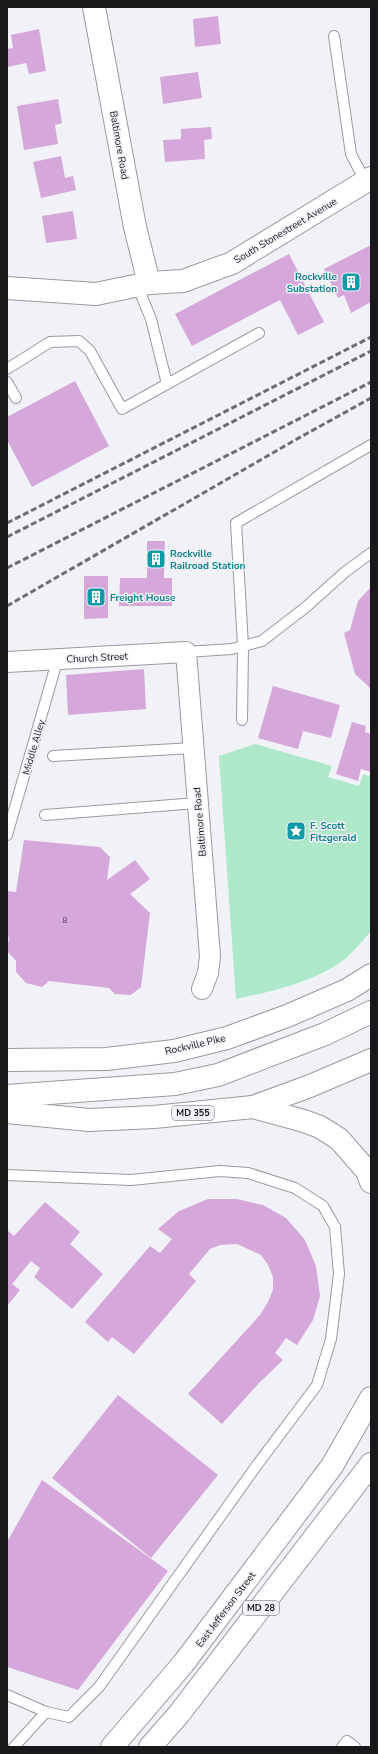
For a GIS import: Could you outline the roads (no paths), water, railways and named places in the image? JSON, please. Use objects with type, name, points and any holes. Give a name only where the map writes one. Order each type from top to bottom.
[{"type":"main road","name":"Baltimore Road","points":[[94,7],[135,227],[143,284]]},
{"type":"main road","name":"South Stonestreet Avenue","points":[[7,288],[96,294],[143,284],[183,281],[232,263],[368,180]]},
{"type":"main road","points":[[347,990],[371,959]]},
{"type":"main road","name":"Rockville Pike","points":[[7,1060],[106,1059],[174,1051],[227,1038],[287,1016],[347,990],[371,975]]},
{"type":"main road","points":[[7,1096],[175,1084],[218,1075],[325,1034],[371,1012]]},
{"type":"main road","name":"MD 355","points":[[7,1112],[89,1120],[154,1117],[253,1107],[310,1086],[371,1060]]},
{"type":"main road","points":[[253,1107],[304,1121],[339,1139],[367,1171],[371,1182]]},
{"type":"main road","name":"East Jefferson Street","points":[[112,1747],[184,1664],[332,1466],[371,1398]]},
{"type":"main road","name":"MD 28","points":[[150,1747],[179,1714],[371,1466]]},
{"type":"street","name":"Church Street","points":[[7,662],[186,652]]},
{"type":"street","name":"Baltimore Road","points":[[186,652],[210,956],[208,973],[202,989]]},
{"type":"lane","points":[[334,36],[351,154],[368,180]]},
{"type":"lane","points":[[143,284],[167,384]]},
{"type":"lane","points":[[7,369],[50,342],[79,340],[90,351],[122,410],[259,333]]},
{"type":"lane","points":[[7,382],[16,398]]},
{"type":"lane","points":[[242,720],[243,646],[236,523],[371,445]]},
{"type":"lane","points":[[186,652],[232,649],[262,641],[306,608],[345,572],[371,553]]},
{"type":"lane","name":"Middle Alley","points":[[7,835],[58,658]]},
{"type":"lane","points":[[53,756],[193,748]]},
{"type":"lane","points":[[45,815],[198,803]]},
{"type":"lane","points":[[7,1175],[131,1180],[220,1171],[248,1173],[295,1188],[323,1206],[335,1227],[339,1274],[331,1339],[317,1385],[257,1465],[99,1687],[69,1718],[46,1712],[7,1695]]},
{"type":"lane","points":[[14,1747],[46,1712]]},
{"type":"lane","points":[[342,1747],[347,1741],[355,1747]]},
{"type":"railway","points":[[7,523],[371,337]]},
{"type":"railway","points":[[7,537],[371,351]]},
{"type":"railway","points":[[7,568],[371,382]]},
{"type":"railway","points":[[7,606],[371,398]]},
{"type":"place","name":"Rockville Substation","points":[[351,282]]},
{"type":"place","name":"Rockville Railroad Station","points":[[156,559]]},
{"type":"place","name":"Freight House","points":[[96,597]]},
{"type":"place","name":"F. Scott Fitzgerald","points":[[296,831]]}]
